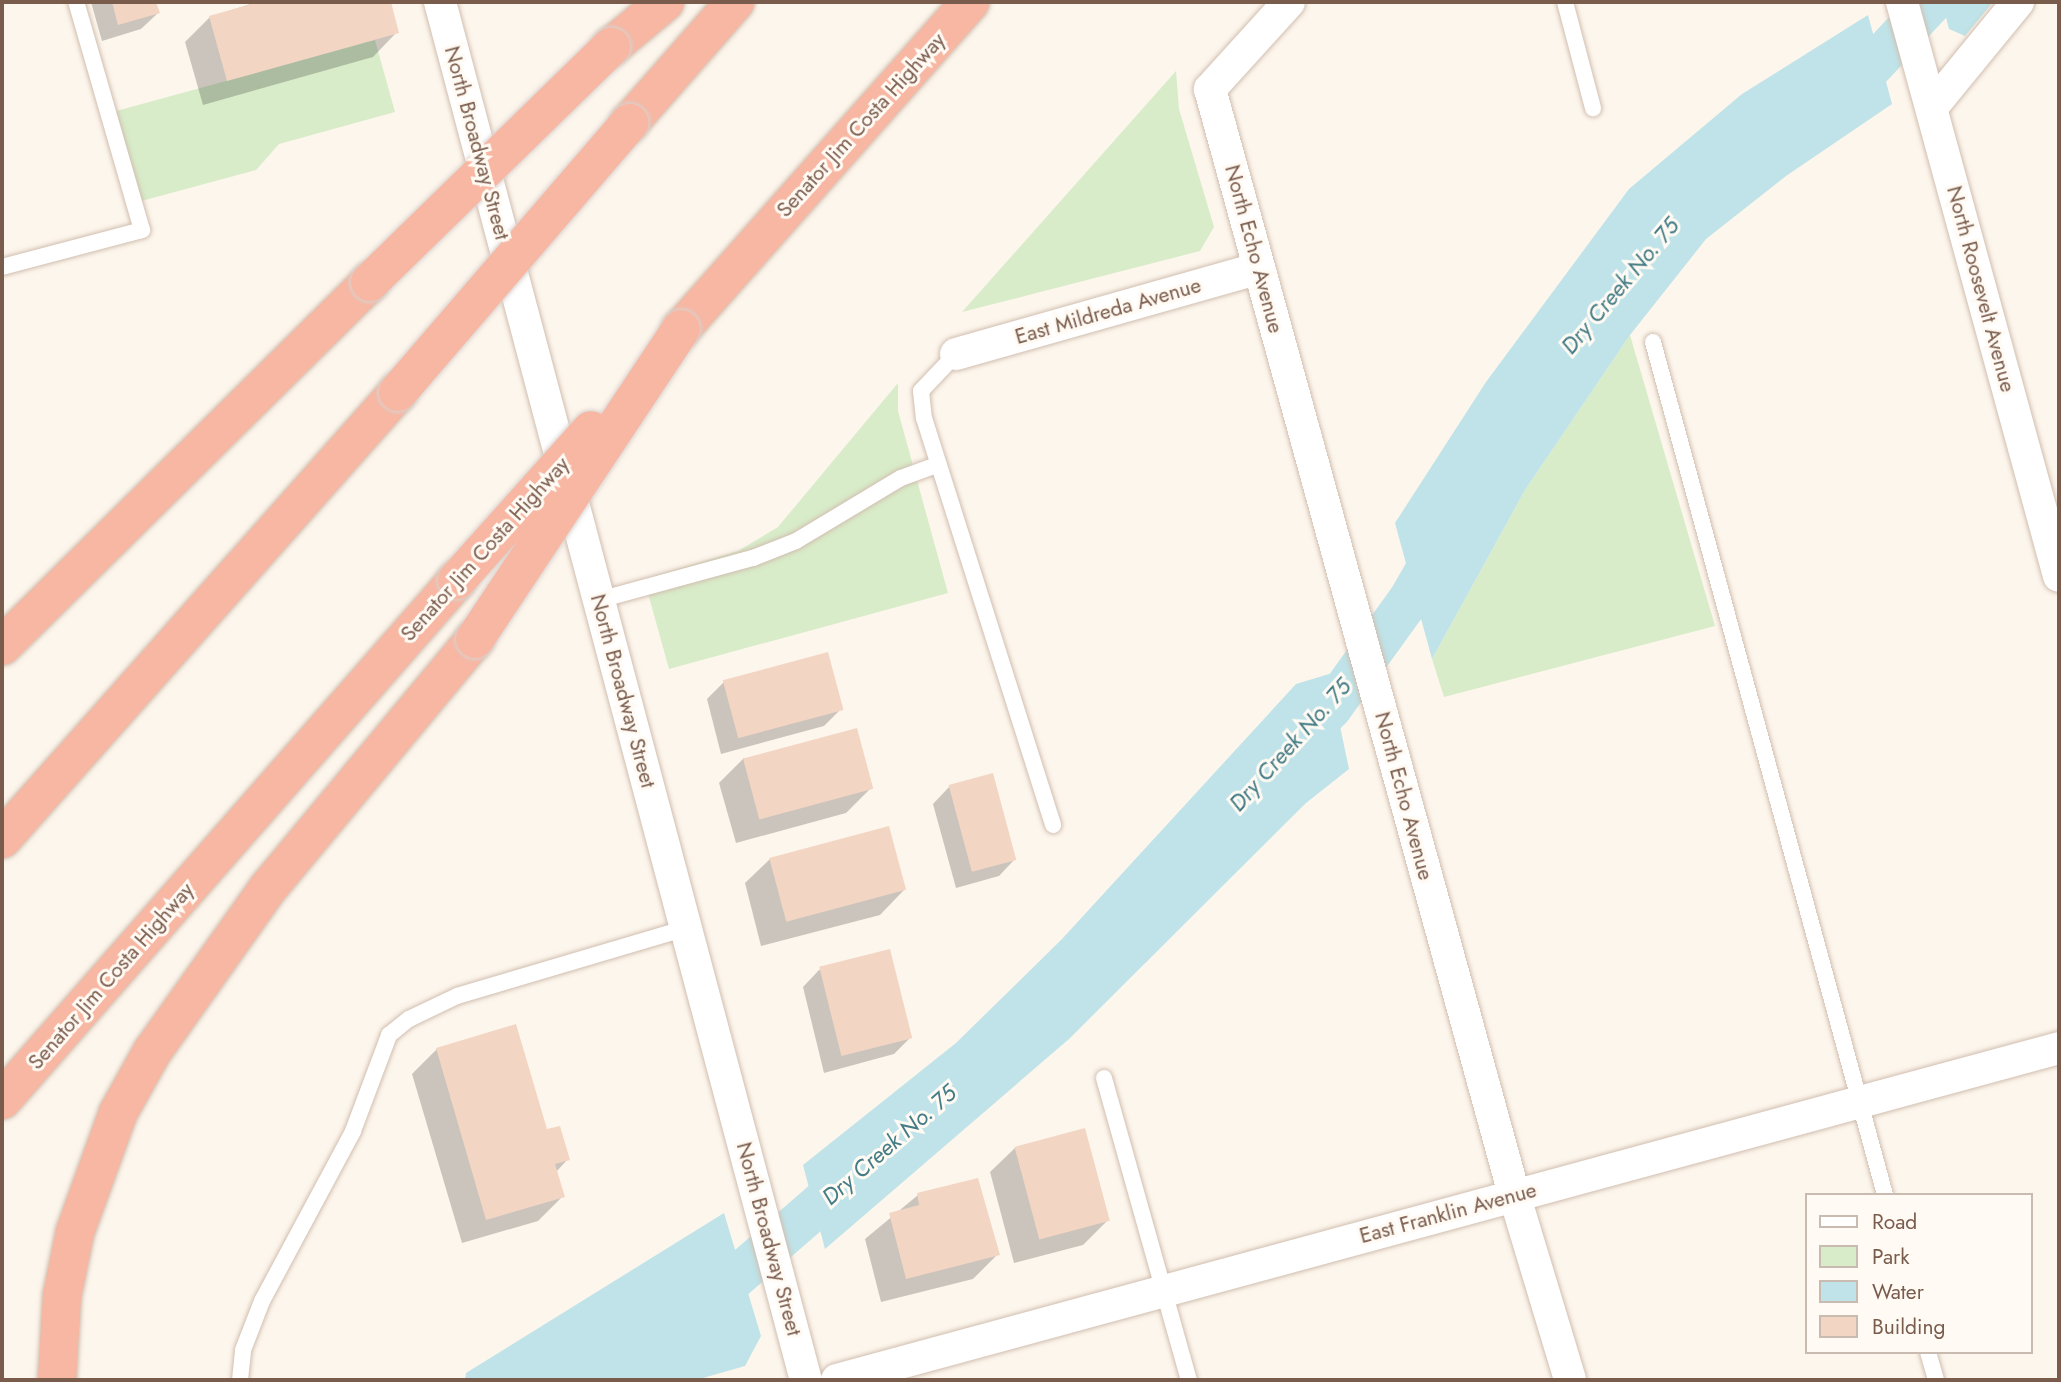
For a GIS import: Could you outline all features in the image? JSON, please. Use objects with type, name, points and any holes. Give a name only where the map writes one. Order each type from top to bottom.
[{"type":"highway","points":[[2,646],[611,47],[665,2]]},
{"type":"highway","points":[[2,839],[398,392],[734,2]]},
{"type":"highway","name":"Senator Jim Costa Highway","points":[[2,1100],[457,580],[970,2]]},
{"type":"highway","points":[[57,1380],[62,1296],[75,1233],[118,1113],[152,1052],[269,887],[475,639],[681,329]]},
{"type":"street","name":"North Broadway Street","points":[[440,2],[807,1380]]},
{"type":"street","name":"North Echo Avenue","points":[[1289,2],[1210,89],[1514,1194],[1570,1380]]},
{"type":"street","name":"North Roosevelt Avenue","points":[[1902,2],[2059,576]]},
{"type":"street","points":[[1932,107],[2018,2]]},
{"type":"street","name":"East Mildreda Avenue","points":[[956,354],[1259,268]]},
{"type":"street","name":"East Franklin Avenue","points":[[837,1380],[2059,1048]]},
{"type":"lane","points":[[2,267],[142,230],[76,2]]},
{"type":"lane","points":[[1565,2],[1593,108]]},
{"type":"lane","points":[[1653,342],[1884,1193]]},
{"type":"lane","points":[[956,354],[921,391],[924,418],[1052,825]]},
{"type":"lane","points":[[599,600],[753,558],[796,541],[901,478],[939,464]]},
{"type":"lane","points":[[240,1380],[243,1350],[262,1301],[353,1131],[389,1035],[409,1019],[457,996],[686,928]]},
{"type":"lane","points":[[1104,1078],[1189,1380]]},
{"type":"lane","points":[[1929,1354],[1936,1380]]},
{"type":"green space","points":[[375,40],[395,112],[279,144],[256,170],[134,203],[109,113]]},
{"type":"green space","points":[[1176,71],[1179,109],[1214,227],[1200,251],[962,312]]},
{"type":"green space","points":[[1630,335],[1715,626],[1444,697],[1432,659],[1525,490]]},
{"type":"green space","points":[[898,383],[898,411],[948,593],[669,669],[644,579],[738,551],[778,527]]},
{"type":"water","points":[[1942,2],[1993,2],[1965,36],[1949,29]]},
{"type":"water","points":[[1868,15],[1892,104],[1786,176],[1706,239],[1630,335],[1525,490],[1432,659],[1395,523],[1486,382],[1629,189],[1742,94]]},
{"type":"water","points":[[1329,674],[1349,769],[1306,803],[1069,1039],[825,1249],[803,1165],[956,1043],[1062,939],[1296,684]]},
{"type":"water","points":[[724,1213],[761,1336],[745,1366],[696,1380],[465,1380],[466,1373]]},
{"type":"building","points":[[112,2],[156,2],[160,13],[118,25]]},
{"type":"building","points":[[259,2],[391,2],[399,33],[227,81],[209,16]]},
{"type":"building","points":[[828,652],[844,710],[738,738],[723,680]]},
{"type":"building","points":[[857,728],[873,789],[759,819],[743,759]]},
{"type":"building","points":[[993,773],[1016,860],[972,872],[949,785]]},
{"type":"building","points":[[889,826],[906,890],[786,922],[769,858]]},
{"type":"building","points":[[890,949],[912,1038],[841,1056],[819,967]]},
{"type":"building","points":[[516,1024],[547,1129],[560,1126],[570,1160],[555,1164],[565,1197],[486,1220],[436,1048]]},
{"type":"building","points":[[1085,1128],[1110,1221],[1039,1240],[1014,1147]]},
{"type":"building","points":[[978,1178],[1000,1255],[906,1279],[889,1213],[919,1205],[917,1193]]},
{"type":"waterway","name":"Dry Creek No. 75","points":[[1833,93],[1872,66],[1932,2]]},
{"type":"waterway","name":"Dry Creek No. 75","points":[[1295,745],[1331,708],[1409,600],[1442,543]]},
{"type":"waterway","name":"Dry Creek No. 75","points":[[698,1310],[858,1171]]}]
